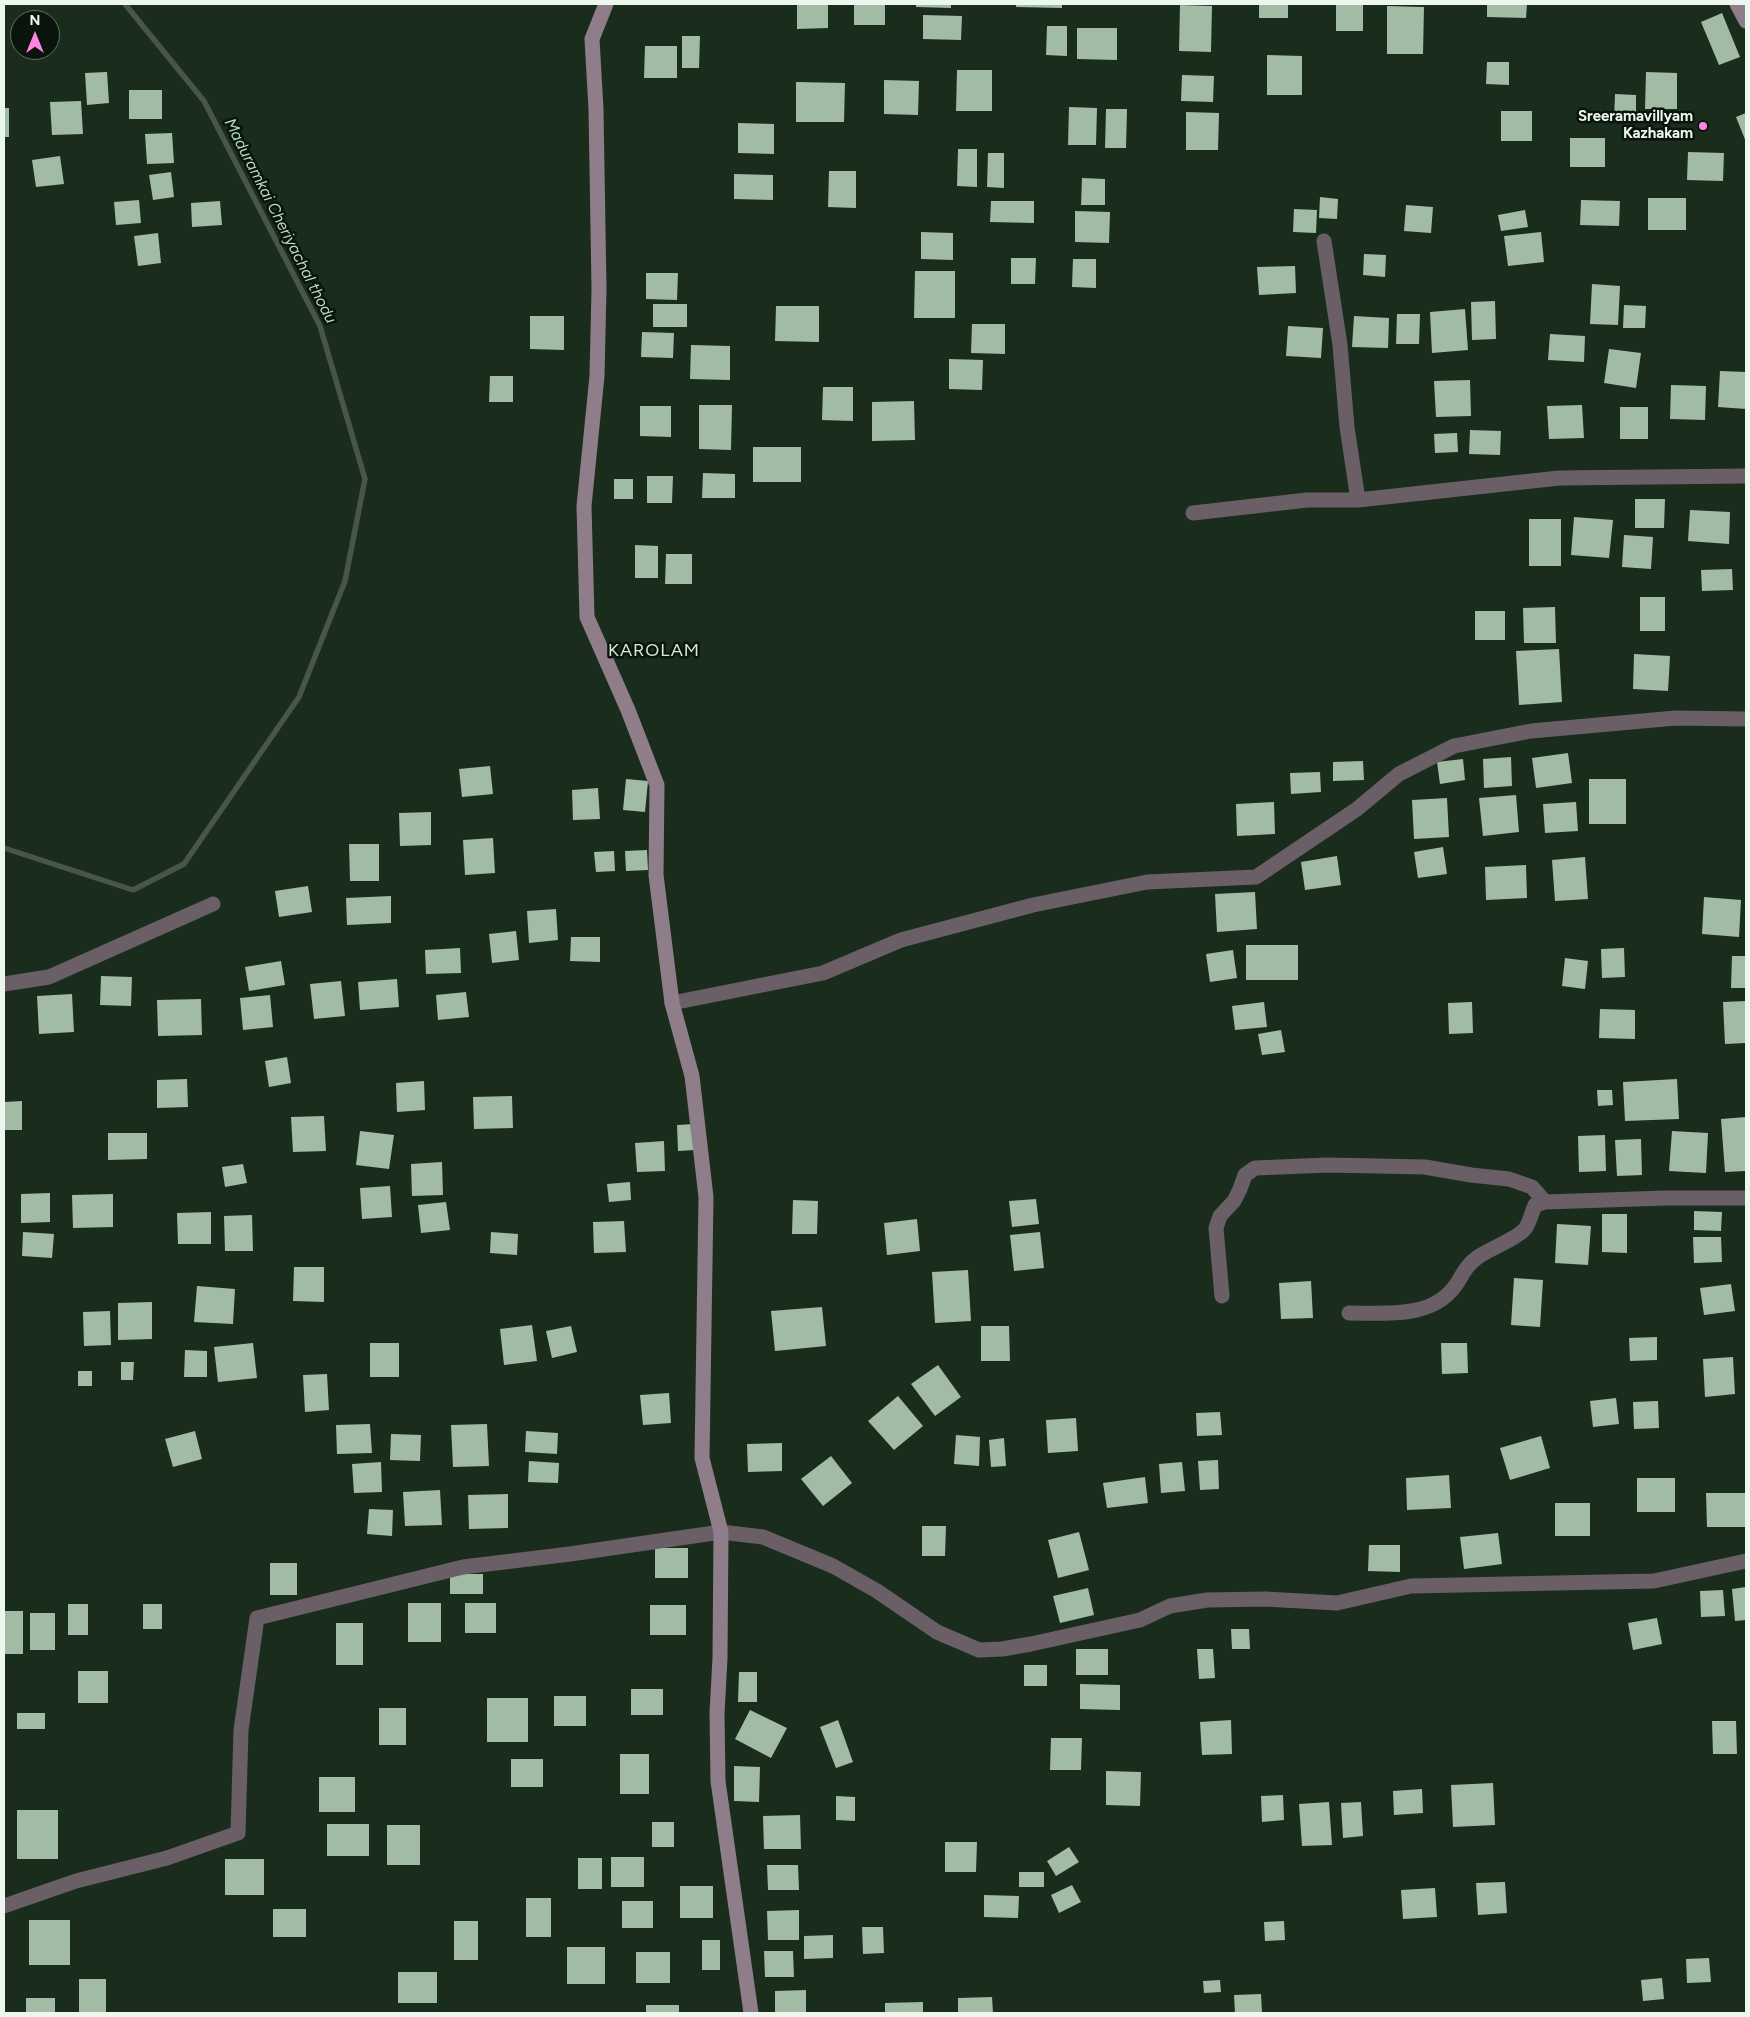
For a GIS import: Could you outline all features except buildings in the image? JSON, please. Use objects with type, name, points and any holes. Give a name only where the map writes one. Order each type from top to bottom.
[{"type":"main road","points":[[606,4],[592,38],[596,108],[599,289],[597,376],[584,506],[587,617],[628,710],[657,785],[656,875],[672,1003],[692,1076],[706,1197],[702,1458],[721,1532],[720,1658],[717,1713],[718,1781],[751,2013]]},
{"type":"main road","points":[[1737,4],[1746,21]]},
{"type":"street","points":[[1324,240],[1340,345],[1347,427],[1358,500]]},
{"type":"street","points":[[1193,513],[1307,500],[1358,500],[1559,478],[1746,476]]},
{"type":"street","points":[[672,1003],[823,974],[901,940],[1033,905],[1147,882],[1256,877],[1357,809],[1399,774],[1454,746],[1531,731],[1676,718],[1746,719]]},
{"type":"street","points":[[4,984],[49,977],[214,904]]},
{"type":"street","points":[[1222,1296],[1216,1228],[1220,1216],[1234,1201],[1245,1175],[1255,1168],[1327,1165],[1425,1167],[1509,1179],[1532,1187],[1545,1202]]},
{"type":"street","points":[[1349,1313],[1393,1313],[1419,1309],[1438,1303],[1452,1291],[1466,1266],[1525,1229],[1535,1205],[1545,1202],[1666,1198],[1746,1198]]},
{"type":"street","points":[[4,1906],[76,1881],[167,1858],[238,1833],[241,1730],[257,1618],[463,1567],[570,1554],[721,1532],[763,1537],[833,1566],[877,1591],[937,1632],[979,1650],[1002,1649],[1031,1644],[1140,1620],[1170,1606],[1207,1600],[1265,1599],[1337,1603],[1411,1586],[1654,1581],[1746,1561]]},
{"type":"waterway","name":"Maduramkai Cheriyachal thodu","points":[[4,848],[133,890],[184,864],[299,697],[345,581],[365,479],[320,326],[204,101],[125,4]]},
{"type":"place","name":"Sreeramavillyam Kazhakam","points":[[1703,126]]},
{"type":"district","name":"KAROLAM","points":[[654,651]]}]
